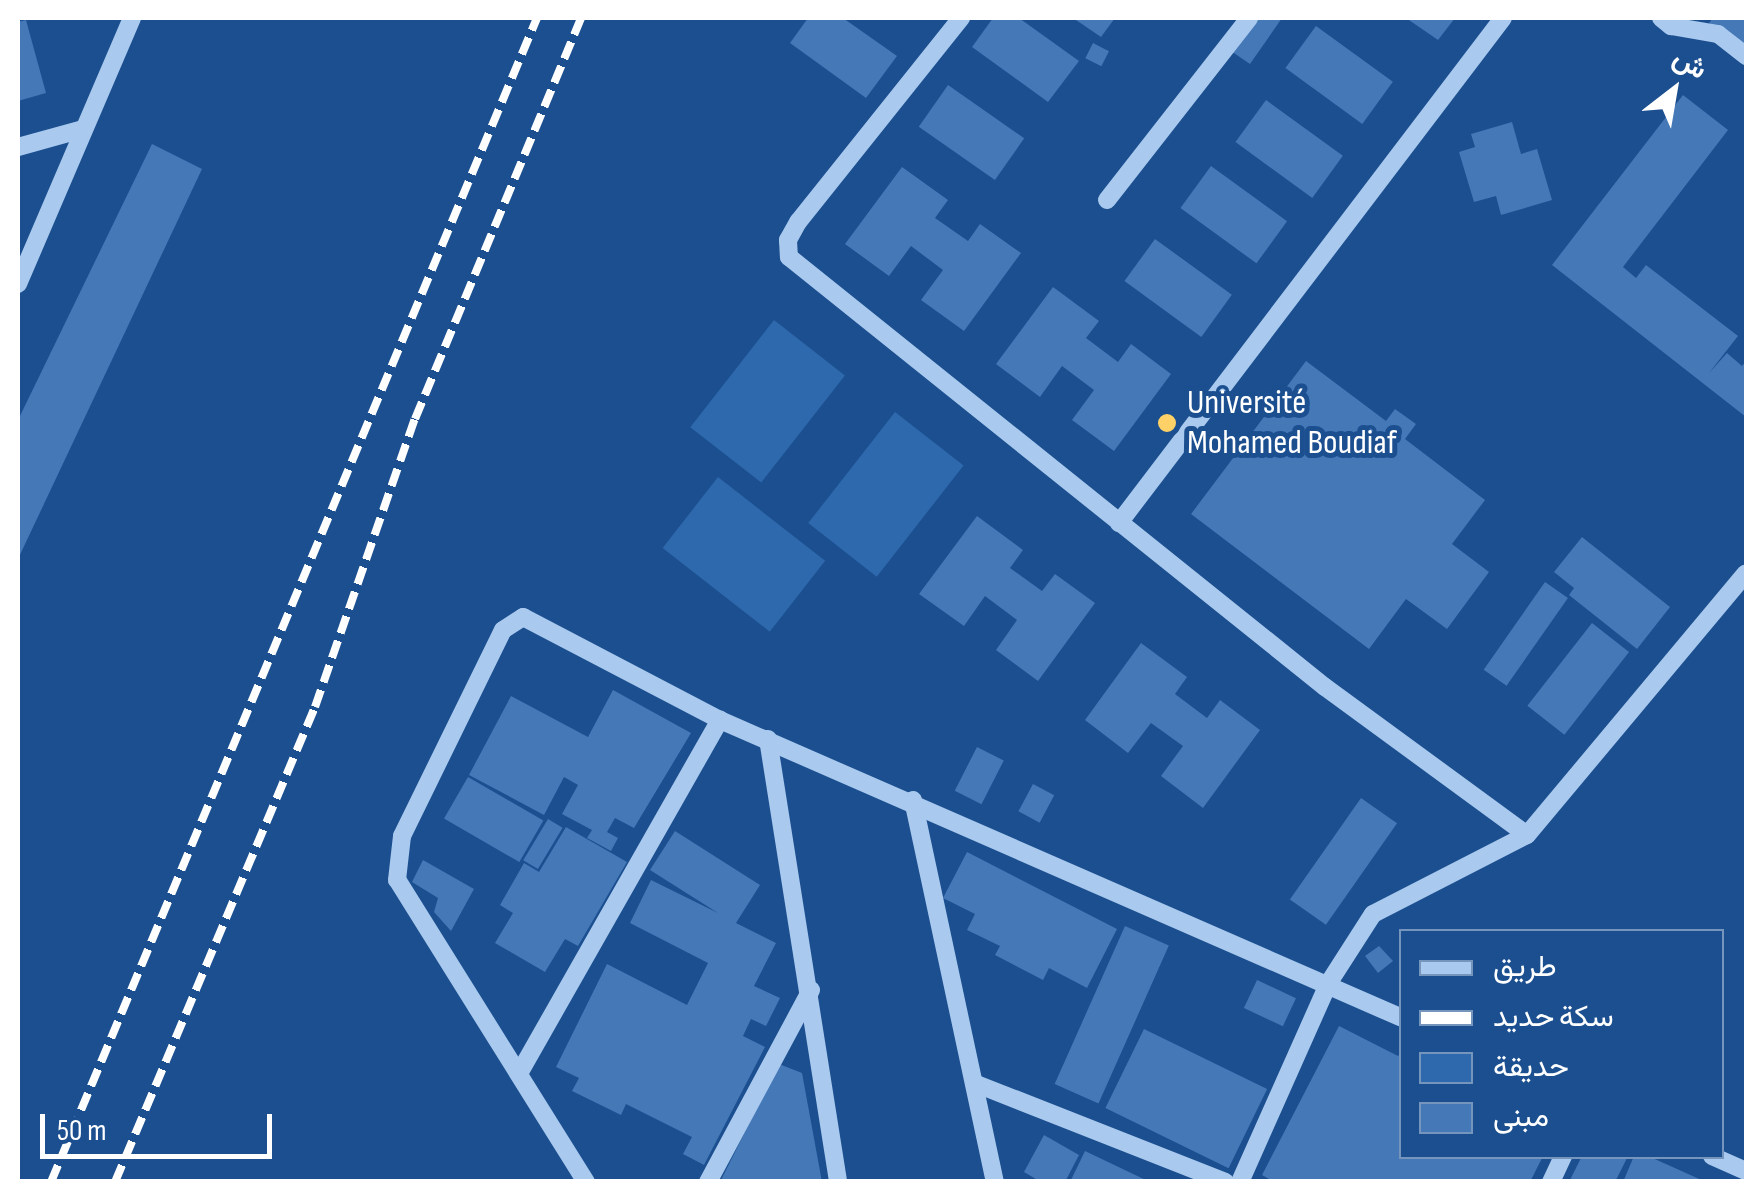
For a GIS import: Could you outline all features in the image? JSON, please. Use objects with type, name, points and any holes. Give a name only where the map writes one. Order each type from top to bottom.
[{"type":"street","points":[[18,284],[132,18]]},
{"type":"street","points":[[961,18],[798,222],[788,240],[789,257],[1325,687],[1527,835]]},
{"type":"street","points":[[1108,200],[1248,18]]},
{"type":"street","points":[[1119,523],[1503,18]]},
{"type":"street","points":[[1660,18],[1671,26],[1718,34],[1746,56]]},
{"type":"street","points":[[18,147],[83,129]]},
{"type":"street","points":[[1240,1182],[1328,984],[1373,914],[1527,835],[1746,573]]},
{"type":"street","points":[[586,1182],[521,1070],[409,903],[396,861],[402,836],[502,630],[523,617],[720,720],[913,800],[1399,1017]]},
{"type":"street","points":[[521,1070],[720,720]]},
{"type":"street","points":[[768,739],[811,990],[838,1182]]},
{"type":"street","points":[[913,800],[995,1182]]},
{"type":"street","points":[[708,1182],[811,990]]},
{"type":"street","points":[[974,1083],[1225,1182]]},
{"type":"street","points":[[1551,1182],[1562,1159]]},
{"type":"street","points":[[1719,1159],[1746,1171]]},
{"type":"green space","points":[[774,320],[845,375],[761,483],[690,427]]},
{"type":"green space","points":[[895,412],[964,466],[877,577],[808,523]]},
{"type":"green space","points":[[718,477],[825,561],[770,632],[663,548]]},
{"type":"building","points":[[808,18],[843,18],[897,56],[866,98],[790,43]]},
{"type":"building","points":[[993,18],[1019,18],[1079,61],[1048,102],[972,47]]},
{"type":"building","points":[[1073,18],[1115,18],[1101,37]]},
{"type":"building","points":[[1245,18],[1282,18],[1250,64],[1225,47]]},
{"type":"building","points":[[1406,18],[1455,18],[1438,40]]},
{"type":"building","points":[[1713,18],[1746,18],[1746,52],[1709,23]]},
{"type":"building","points":[[26,20],[46,93],[18,101],[18,22]]},
{"type":"building","points":[[1316,26],[1393,82],[1362,124],[1285,68]]},
{"type":"building","points":[[1093,43],[1109,51],[1101,66],[1085,58]]},
{"type":"building","points":[[948,85],[1024,138],[995,180],[919,127]]},
{"type":"building","points":[[1683,95],[1728,130],[1623,267],[1636,278],[1646,265],[1738,336],[1709,373],[1727,353],[1742,366],[1746,361],[1746,417],[1552,265]]},
{"type":"building","points":[[1266,100],[1343,156],[1312,198],[1235,142]]},
{"type":"building","points":[[1512,122],[1521,154],[1537,149],[1552,200],[1501,215],[1496,196],[1474,202],[1459,152],[1475,147],[1471,134]]},
{"type":"building","points":[[152,144],[202,169],[18,559],[18,420]]},
{"type":"building","points":[[1211,166],[1287,221],[1256,263],[1180,208]]},
{"type":"building","points":[[902,167],[948,200],[935,218],[968,241],[980,224],[1021,253],[964,331],[921,300],[943,270],[911,246],[889,276],[845,244]]},
{"type":"building","points":[[1155,239],[1232,295],[1201,337],[1124,281]]},
{"type":"building","points":[[1053,287],[1099,321],[1086,338],[1118,362],[1131,344],[1171,374],[1114,451],[1072,420],[1094,390],[1062,366],[1040,397],[996,364]]},
{"type":"building","points":[[1306,361],[1386,421],[1395,409],[1416,424],[1405,439],[1485,500],[1452,544],[1489,572],[1447,629],[1406,599],[1369,649],[1191,514]]},
{"type":"building","points":[[977,516],[1023,550],[1010,568],[1042,591],[1055,574],[1095,603],[1038,681],[996,650],[1017,620],[985,596],[964,626],[919,594]]},
{"type":"building","points":[[1582,537],[1670,607],[1637,649],[1569,595],[1574,588],[1554,572]]},
{"type":"building","points":[[1545,582],[1568,598],[1507,686],[1484,670]]},
{"type":"building","points":[[1592,623],[1629,652],[1564,735],[1527,706]]},
{"type":"building","points":[[1141,643],[1187,677],[1175,694],[1207,718],[1220,700],[1260,730],[1203,808],[1161,776],[1183,746],[1151,723],[1128,753],[1085,720]]},
{"type":"building","points":[[613,690],[691,733],[634,828],[615,818],[607,832],[618,838],[611,851],[587,838],[592,830],[562,814],[578,785],[564,777],[544,815],[469,775],[511,696],[588,737]]},
{"type":"building","points":[[977,747],[1004,761],[981,804],[955,791]]},
{"type":"building","points":[[468,777],[543,820],[519,862],[444,819]]},
{"type":"building","points":[[1033,784],[1054,795],[1040,823],[1018,811]]},
{"type":"building","points":[[1361,798],[1397,823],[1326,925],[1290,900]]},
{"type":"building","points":[[548,819],[563,828],[538,869],[523,860]]},
{"type":"building","points":[[566,827],[627,862],[578,946],[565,939],[545,972],[495,943],[513,913],[500,905],[524,863],[539,872]]},
{"type":"building","points":[[675,831],[760,885],[736,923],[776,943],[754,986],[780,998],[766,1026],[751,1019],[743,1036],[765,1047],[704,1165],[683,1154],[692,1137],[626,1104],[621,1115],[572,1091],[579,1078],[556,1067],[607,964],[687,1005],[708,963],[630,923],[651,880],[718,913],[650,870]]},
{"type":"building","points":[[967,852],[1117,929],[1087,988],[1049,968],[1043,980],[995,955],[1000,946],[967,930],[975,914],[943,898]]},
{"type":"building","points":[[423,860],[474,889],[451,931],[434,912],[438,898],[412,882]]},
{"type":"building","points":[[1125,926],[1169,946],[1098,1104],[1055,1084]]},
{"type":"building","points":[[1379,946],[1393,961],[1378,973],[1365,956]]},
{"type":"building","points":[[1257,980],[1296,998],[1283,1026],[1244,1008]]},
{"type":"building","points":[[1339,1026],[1399,1055],[1399,1159],[1542,1159],[1530,1182],[1274,1182],[1262,1175]]},
{"type":"building","points":[[1144,1029],[1267,1089],[1229,1168],[1105,1108]]},
{"type":"building","points":[[779,1064],[802,1073],[822,1182],[720,1182]]},
{"type":"building","points":[[1044,1135],[1079,1155],[1065,1182],[1041,1182],[1024,1172]]},
{"type":"building","points":[[1085,1151],[1150,1182],[1070,1182]]},
{"type":"building","points":[[1580,1159],[1626,1159],[1615,1182],[1569,1182]]},
{"type":"building","points":[[1633,1159],[1655,1159],[1706,1182],[1623,1182]]},
{"type":"railway","points":[[51,1182],[537,18]]},
{"type":"railway","points":[[115,1182],[315,707],[415,419],[581,18]]},
{"type":"place","name":"Université Mohamed Boudiaf","points":[[1167,423]]}]
